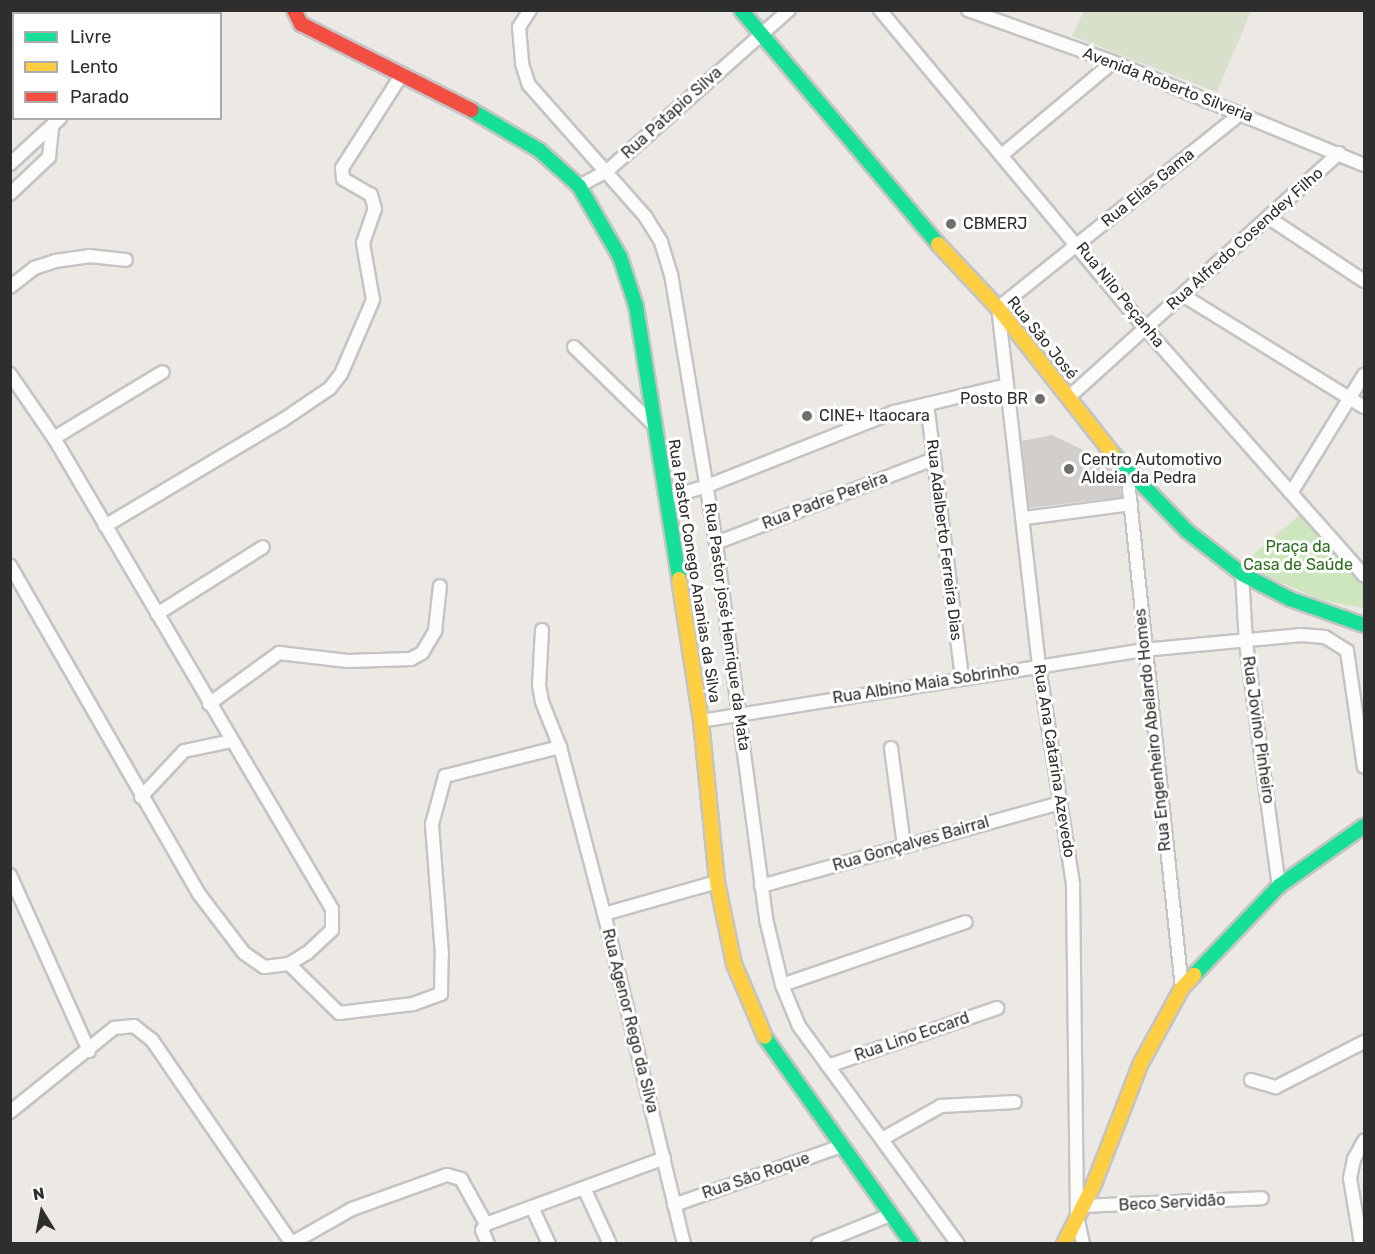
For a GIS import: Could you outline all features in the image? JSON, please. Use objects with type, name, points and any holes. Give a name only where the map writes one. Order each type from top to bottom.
[{"type":"street","name":"Rua Pastor Conego Ananias da Silva","points":[[294,10],[301,24],[506,127],[560,166],[579,186],[620,257],[636,306],[701,721],[717,882],[734,964],[750,1006],[795,1084],[912,1244]]},
{"type":"street","name":"Rua Pastor josé Henrique da Mata","points":[[530,10],[519,27],[522,64],[529,85],[645,216],[660,242],[671,274],[716,543],[740,713],[760,886],[782,985],[799,1026],[958,1244]]},
{"type":"street","name":"Rua São José","points":[[741,10],[965,275],[998,308],[1127,471],[1187,531],[1242,574],[1290,599],[1365,625]]},
{"type":"street","name":"Rua Patapio Silva","points":[[579,186],[607,171],[760,33],[789,10]]},
{"type":"street","name":"Rua Nilo Peçanha","points":[[880,10],[1078,244],[1146,329],[1365,575]]},
{"type":"street","name":"Avenida Roberto Silveria","points":[[968,10],[1113,62],[1365,165]]},
{"type":"street","points":[[1002,154],[1113,62]]},
{"type":"street","points":[[105,526],[283,420],[330,388],[342,374],[373,300],[374,291],[363,243],[375,209],[371,195],[343,179],[342,168],[402,74]]},
{"type":"street","name":"Rua Elias Gama","points":[[998,308],[1241,113]]},
{"type":"street","points":[[10,164],[56,122]]},
{"type":"street","points":[[10,194],[49,157],[56,122]]},
{"type":"street","name":"Rua Alfredo Cosendey Filho","points":[[1069,397],[1184,296],[1339,153]]},
{"type":"street","points":[[1269,218],[1365,281]]},
{"type":"street","points":[[10,287],[34,268],[89,256],[126,260]]},
{"type":"street","points":[[1184,296],[1365,407]]},
{"type":"street","name":"Rua Ana Catarina Azevedo","points":[[998,308],[1024,518],[1039,666],[1073,884],[1077,955],[1080,1210],[1083,1244]]},
{"type":"street","points":[[574,347],[655,426]]},
{"type":"street","points":[[54,438],[163,372]]},
{"type":"street","points":[[10,374],[54,438],[332,909],[332,930],[308,953],[289,964],[264,967],[244,953],[199,894],[141,797],[10,564]]},
{"type":"street","points":[[1291,493],[1365,375]]},
{"type":"street","points":[[666,498],[707,486],[817,440],[927,404],[1007,385]]},
{"type":"street","name":"Rua Adalberto Ferreira Dias","points":[[927,404],[962,677]]},
{"type":"street","name":"Rua Padre Pereira","points":[[716,543],[934,459]]},
{"type":"street","name":"Rua Engenheiro Abelardo Homes","points":[[1127,471],[1143,650],[1182,988]]},
{"type":"street","points":[[1024,518],[1131,504]]},
{"type":"street","points":[[158,614],[263,547]]},
{"type":"street","name":"Rua Jovino Pinheiro","points":[[1242,574],[1246,643],[1279,886]]},
{"type":"street","points":[[209,704],[279,653],[348,661],[411,659],[426,648],[435,631],[440,586]]},
{"type":"street","points":[[542,630],[539,685],[560,747],[603,914]]},
{"type":"street","name":"Rua Albino Maia Sobrinho","points":[[701,721],[962,677],[1143,650],[1246,643],[1301,635],[1325,636],[1347,651],[1365,767]]},
{"type":"street","points":[[141,797],[184,751],[231,741]]},
{"type":"street","points":[[289,964],[339,1013],[413,1004],[441,994],[442,955],[432,824],[445,776],[560,747]]},
{"type":"street","points":[[891,748],[904,845]]},
{"type":"street","name":"Rua Gonçalves Bairral","points":[[760,886],[1061,802]]},
{"type":"street","points":[[1064,1244],[1141,1063],[1182,988],[1279,886],[1365,826]]},
{"type":"street","points":[[10,875],[89,1051]]},
{"type":"street","name":"Rua Agenor Rego da Silva","points":[[684,1244],[603,914],[717,882]]},
{"type":"street","points":[[782,985],[966,922]]},
{"type":"street","name":"Rua Lino Eccard","points":[[828,1066],[996,1008]]},
{"type":"street","points":[[10,1112],[89,1051],[114,1028],[134,1026],[143,1031],[292,1243],[352,1209],[447,1175],[461,1179],[486,1224]]},
{"type":"street","points":[[1251,1080],[1276,1087],[1365,1042]]},
{"type":"street","points":[[882,1139],[941,1106],[1015,1102]]},
{"type":"street","points":[[1361,1244],[1351,1170],[1365,1141]]},
{"type":"street","name":"Rua São Roque","points":[[674,1205],[839,1147]]},
{"type":"street","points":[[488,1244],[482,1230],[486,1224],[664,1158]]},
{"type":"street","points":[[584,1188],[610,1244]]},
{"type":"street","name":"Beco Servidão","points":[[1080,1210],[1262,1198]]},
{"type":"street","points":[[532,1207],[549,1244]]},
{"type":"street","points":[[818,1244],[891,1215]]},
{"type":"green space","points":[[1084,10],[1251,11],[1217,92],[1072,36]]},
{"type":"green space","points":[[59,11],[105,11],[89,12]]},
{"type":"green space","name":"Praça da Casa de Saúde","points":[[1302,513],[1364,583],[1364,608],[1321,600],[1260,573],[1248,559]]},
{"type":"water","points":[[11,10],[59,11],[12,12],[11,117]]},
{"type":"building","name":"Centro Automotivo Aldeia da Pedra","points":[[1052,435],[1104,460],[1120,480],[1121,497],[1029,508],[1022,441]]},
{"type":"traffic: fast","points":[[741,10],[938,244]]},
{"type":"traffic: fast","points":[[471,110],[539,150],[579,186],[620,257],[636,306],[679,579]]},
{"type":"traffic: fast","points":[[1113,454],[1187,531],[1242,574],[1290,599],[1364,625]]},
{"type":"traffic: fast","points":[[1194,975],[1279,886],[1364,826]]},
{"type":"traffic: fast","points":[[765,1037],[912,1244]]},
{"type":"traffic: slow","points":[[938,244],[998,308],[1113,454]]},
{"type":"traffic: slow","points":[[679,579],[701,721],[717,882],[734,964],[765,1037]]},
{"type":"traffic: slow","points":[[1064,1244],[1094,1184],[1141,1063],[1182,988],[1194,975]]},
{"type":"traffic: jam","points":[[294,10],[301,24],[471,110]]},
{"type":"place","name":"CBMERJ","points":[[951,224]]},
{"type":"place","name":"Posto BR","points":[[1040,399]]},
{"type":"place","name":"CINE+ Itaocara","points":[[807,416]]},
{"type":"place","name":"Centro Automotivo Aldeia da Pedra","points":[[1069,469]]}]
